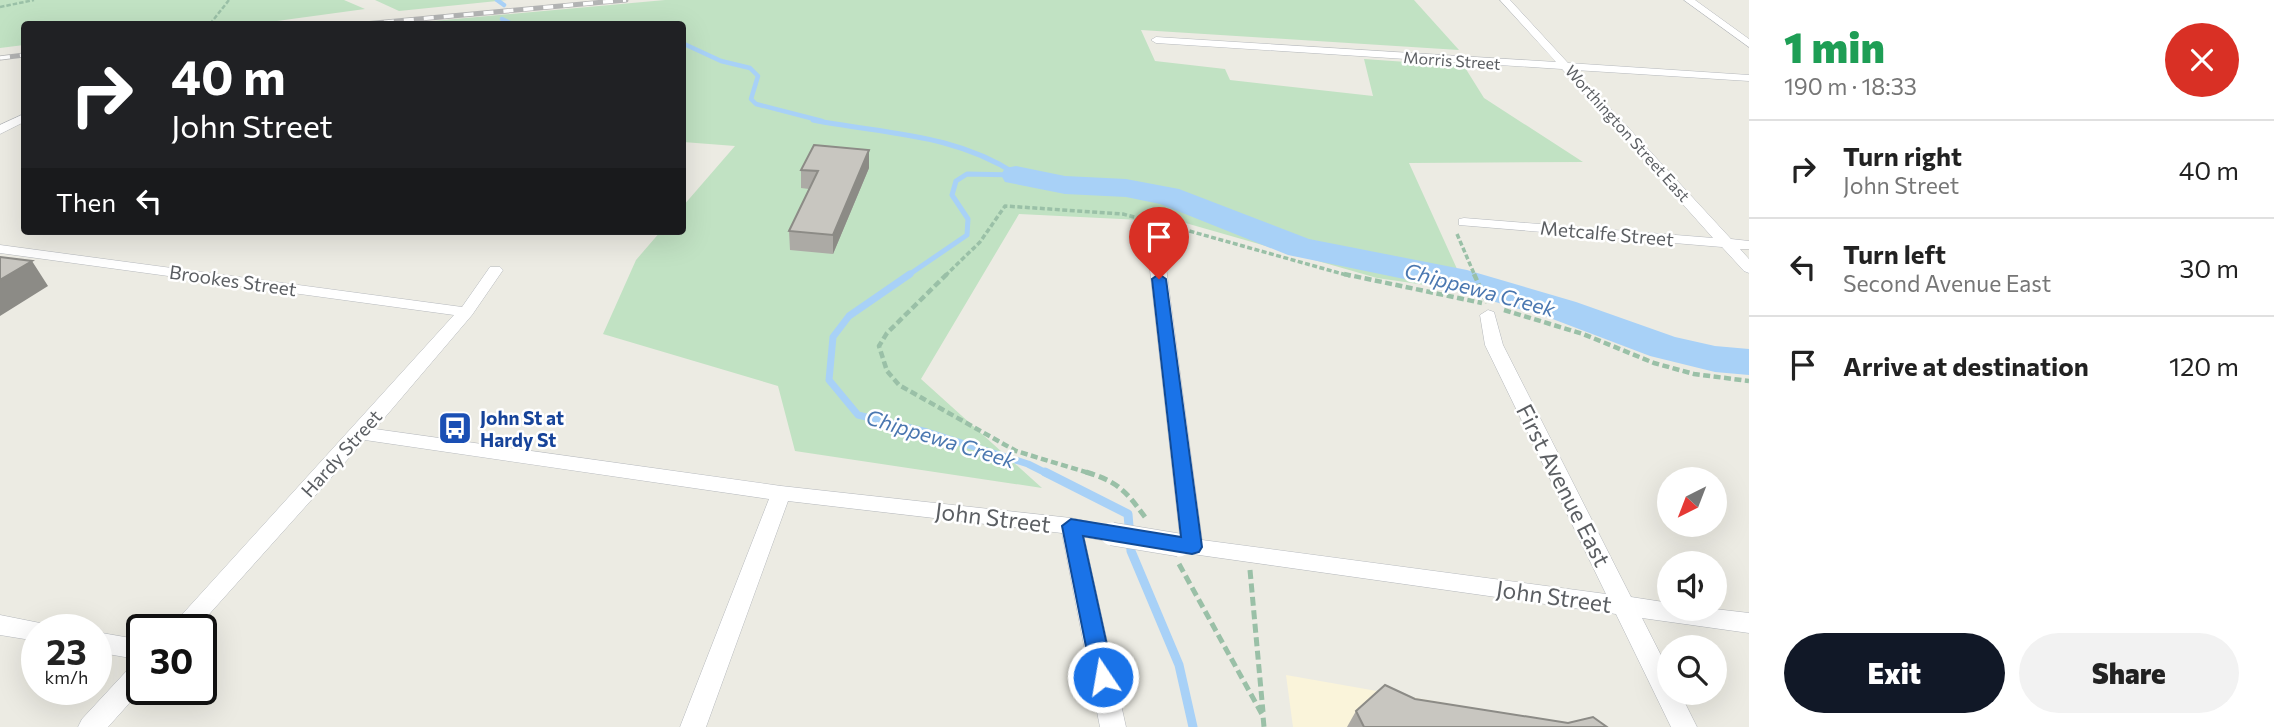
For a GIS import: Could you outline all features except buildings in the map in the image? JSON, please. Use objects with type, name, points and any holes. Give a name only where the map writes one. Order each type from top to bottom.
[{"type":"street","name":"Worthington Street East","points":[[1505,0],[1570,68],[1749,268]]},
{"type":"street","points":[[1689,0],[1749,44]]},
{"type":"street","points":[[1720,23],[1739,24]]},
{"type":"street","name":"Morris Street","points":[[1156,40],[1749,78]]},
{"type":"street","points":[[0,130],[21,120]]},
{"type":"street","name":"Metcalfe Street","points":[[1464,222],[1749,245]]},
{"type":"street","points":[[1164,228],[1156,252],[1185,546]]},
{"type":"street","name":"Brookes Street","points":[[0,249],[466,312]]},
{"type":"street","name":"Hardy Street","points":[[195,614],[361,433],[466,312],[495,270]]},
{"type":"street","name":"First Avenue East","points":[[1490,307],[1494,345],[1684,727]]},
{"type":"street","name":"John Street","points":[[361,433],[781,493],[1071,526],[1185,546],[1749,623]]},
{"type":"street","points":[[693,727],[781,493]]},
{"type":"street","points":[[1071,526],[1113,727]]},
{"type":"street","points":[[0,625],[21,628]]},
{"type":"street","points":[[91,727],[126,689]]},
{"type":"path","points":[[0,7],[34,0]]},
{"type":"path","points":[[212,21],[229,0]]},
{"type":"path","points":[[1140,511],[1124,489],[1111,480],[1016,451],[924,402],[899,385],[887,371],[879,346],[887,333],[980,242],[1005,206],[1122,214],[1164,228],[1375,283],[1490,307],[1583,334],[1654,363],[1694,374],[1749,381]]},
{"type":"path","points":[[1464,222],[1456,233],[1490,307]]},
{"type":"path","points":[[1248,555],[1264,727]]},
{"type":"path","points":[[1182,568],[1263,716]]},
{"type":"shaded area","points":[[1286,675],[1581,727],[1293,727]]},
{"type":"green space","points":[[0,0],[344,0],[365,9],[277,21],[21,21],[21,45],[0,48]]},
{"type":"green space","points":[[375,0],[507,0],[399,11]]},
{"type":"green space","points":[[665,0],[1414,0],[1459,50],[1141,30],[1155,61],[1225,69],[1230,80],[1373,96],[1364,59],[1464,66],[1484,98],[1583,162],[1409,163],[1467,291],[1377,278],[1182,222],[1019,214],[921,379],[1042,488],[795,451],[778,386],[603,334],[636,260],[658,235],[686,235],[686,203],[735,146],[686,142],[686,21],[433,21]]},
{"type":"waterway","points":[[497,0],[504,5]]},
{"type":"waterway","points":[[502,19],[506,21]]},
{"type":"waterway","points":[[686,45],[721,61],[750,68],[758,76],[751,99],[756,104],[822,121]]},
{"type":"waterway","points":[[813,120],[943,143],[992,160],[1016,174]]},
{"type":"waterway","name":"Chippewa Creek","points":[[907,276],[967,235],[968,219],[952,195],[956,181],[967,174],[1016,175]]},
{"type":"waterway","name":"Chippewa Creek","points":[[1016,175],[1065,185],[1126,188],[1168,196],[1300,248],[1454,278],[1563,310],[1664,347],[1715,359],[1749,362]]},
{"type":"waterway","name":"Chippewa Creek","points":[[910,274],[849,316],[833,337],[829,380],[858,415],[927,432],[1028,464],[1048,474]]},
{"type":"waterway","name":"Chippewa Creek","points":[[1045,472],[1128,514],[1131,551],[1179,665],[1193,727]]},
{"type":"railway","points":[[397,21],[626,0]]},
{"type":"railway","points":[[0,58],[21,55]]},
{"type":"place","name":"John St at Hardy St","points":[[455,428]]},
{"type":"route","points":[[1103,677],[1071,526],[1192,547],[1159,279]]}]
